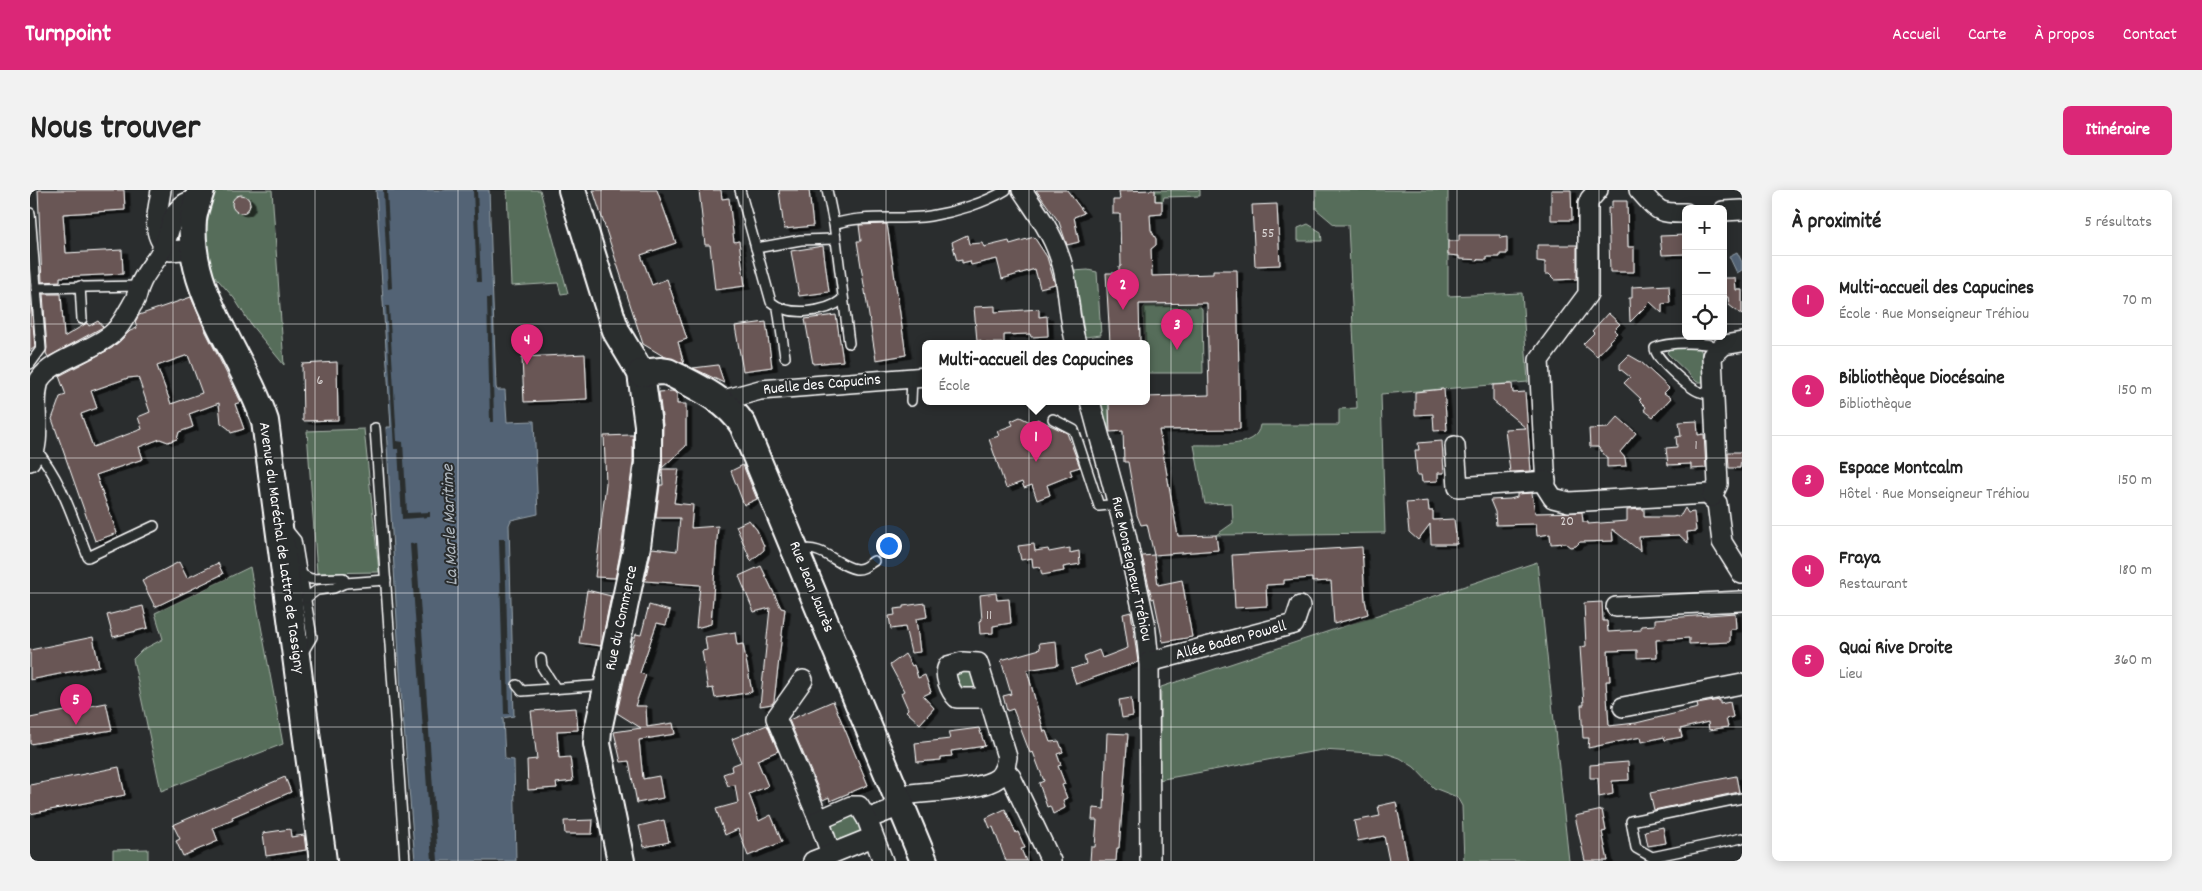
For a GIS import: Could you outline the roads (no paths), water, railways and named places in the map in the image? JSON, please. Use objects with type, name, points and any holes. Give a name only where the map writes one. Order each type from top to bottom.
[{"type":"main road","points":[[572,190],[617,333],[641,373]]},
{"type":"main road","name":"Avenue du Maréchal de Lattre de Tassigny","points":[[200,194],[193,218],[194,249],[201,284],[247,376],[265,421],[298,663],[322,861]]},
{"type":"main road","name":"Rue Jean Jaurès","points":[[641,373],[668,372],[720,401],[735,414],[747,434],[924,861]]},
{"type":"main road","name":"Rue du Commerce","points":[[621,861],[598,751],[598,730],[627,600],[645,493],[648,425],[641,373]]},
{"type":"street","points":[[162,190],[155,230],[164,246],[170,251],[194,249]]},
{"type":"street","points":[[1022,190],[1048,230],[1060,256],[1069,298],[1074,340]]},
{"type":"street","points":[[1598,190],[1588,204],[1588,294],[1539,360],[1546,481],[1549,493],[1561,501],[1702,493],[1712,497],[1719,509],[1722,542],[1742,574]]},
{"type":"street","points":[[1639,190],[1661,212],[1666,214],[1682,213]]},
{"type":"street","points":[[31,451],[36,393],[41,378],[54,367],[102,342],[114,333],[138,297],[139,286],[164,246],[168,229],[179,208],[186,201],[200,194]]},
{"type":"street","points":[[1727,211],[1742,210]]},
{"type":"street","points":[[1712,497],[1718,484],[1712,393],[1712,356],[1718,348],[1724,345],[1742,342]]},
{"type":"street","name":"Ruelle des Capucins","points":[[720,401],[760,390],[919,378]]},
{"type":"street","name":"Rue Monseigneur Tréhiou","points":[[1091,405],[1118,504],[1145,622],[1149,662],[1150,861]]},
{"type":"street","points":[[1455,446],[1458,487],[1546,481]]},
{"type":"street","points":[[1616,607],[1742,601]]},
{"type":"street","name":"Allée Baden Powell","points":[[1149,662],[1294,624],[1300,606]]},
{"type":"street","points":[[802,680],[776,718],[831,854]]},
{"type":"street","points":[[1623,707],[1742,684]]},
{"type":"street","points":[[866,819],[899,801],[983,785],[997,779],[1004,769],[1007,757],[988,698]]},
{"type":"street","points":[[1004,769],[1011,777],[1051,861]]},
{"type":"street","points":[[818,820],[856,806],[861,808],[883,861]]},
{"type":"street","points":[[813,861],[873,837]]},
{"type":"lane","points":[[740,190],[771,302],[778,308],[791,311],[825,308],[843,299]]},
{"type":"lane","points":[[827,190],[834,224],[849,343]]},
{"type":"lane","points":[[834,224],[872,218],[929,216],[983,202],[1006,190]]},
{"type":"lane","points":[[30,213],[41,349],[30,364]]},
{"type":"lane","points":[[756,248],[801,240],[835,239]]},
{"type":"lane","points":[[80,286],[82,319]]},
{"type":"lane","points":[[36,288],[139,286]]},
{"type":"lane","points":[[778,308],[785,356]]},
{"type":"lane","points":[[1712,393],[1700,392],[1691,387],[1658,358],[1655,348],[1704,343],[1718,348]]},
{"type":"lane","points":[[911,401],[919,378]]},
{"type":"lane","points":[[1054,419],[1074,430],[1099,506],[1118,504]]},
{"type":"lane","points":[[375,428],[405,861]]},
{"type":"lane","points":[[31,451],[52,469],[88,557],[154,526]]},
{"type":"lane","points":[[279,520],[296,540],[312,637],[298,663]]},
{"type":"lane","points":[[796,552],[802,550],[824,552],[856,569],[864,568],[874,561]]},
{"type":"lane","points":[[303,575],[311,579],[342,578],[345,583]]},
{"type":"lane","points":[[306,598],[317,590],[334,588],[345,583],[386,580]]},
{"type":"lane","points":[[541,659],[542,667],[556,689]]},
{"type":"lane","points":[[517,684],[522,691],[608,685]]},
{"type":"lane","points":[[1742,798],[1631,821],[1636,848],[1652,857],[1742,838]]},
{"type":"water","name":"La Marle Maritime","points":[[376,190],[489,190],[496,387],[497,390],[505,390],[507,422],[534,421],[538,514],[511,520],[509,525],[514,716],[503,718],[505,759],[514,760],[516,861],[415,861],[401,691],[386,427],[391,427]]},
{"type":"water","points":[[1737,252],[1742,262],[1742,270],[1737,273],[1729,256]]},
{"type":"place","name":"Bibliothèque Diocésaine","points":[[1123,310]]},
{"type":"place","name":"Espace Montcalm","points":[[1177,350]]},
{"type":"place","name":"Fraya","points":[[527,365]]},
{"type":"place","name":"Multi-accueil des Capucines","points":[[1036,462]]},
{"type":"place","name":"Quai Rive Droite","points":[[76,725]]}]
